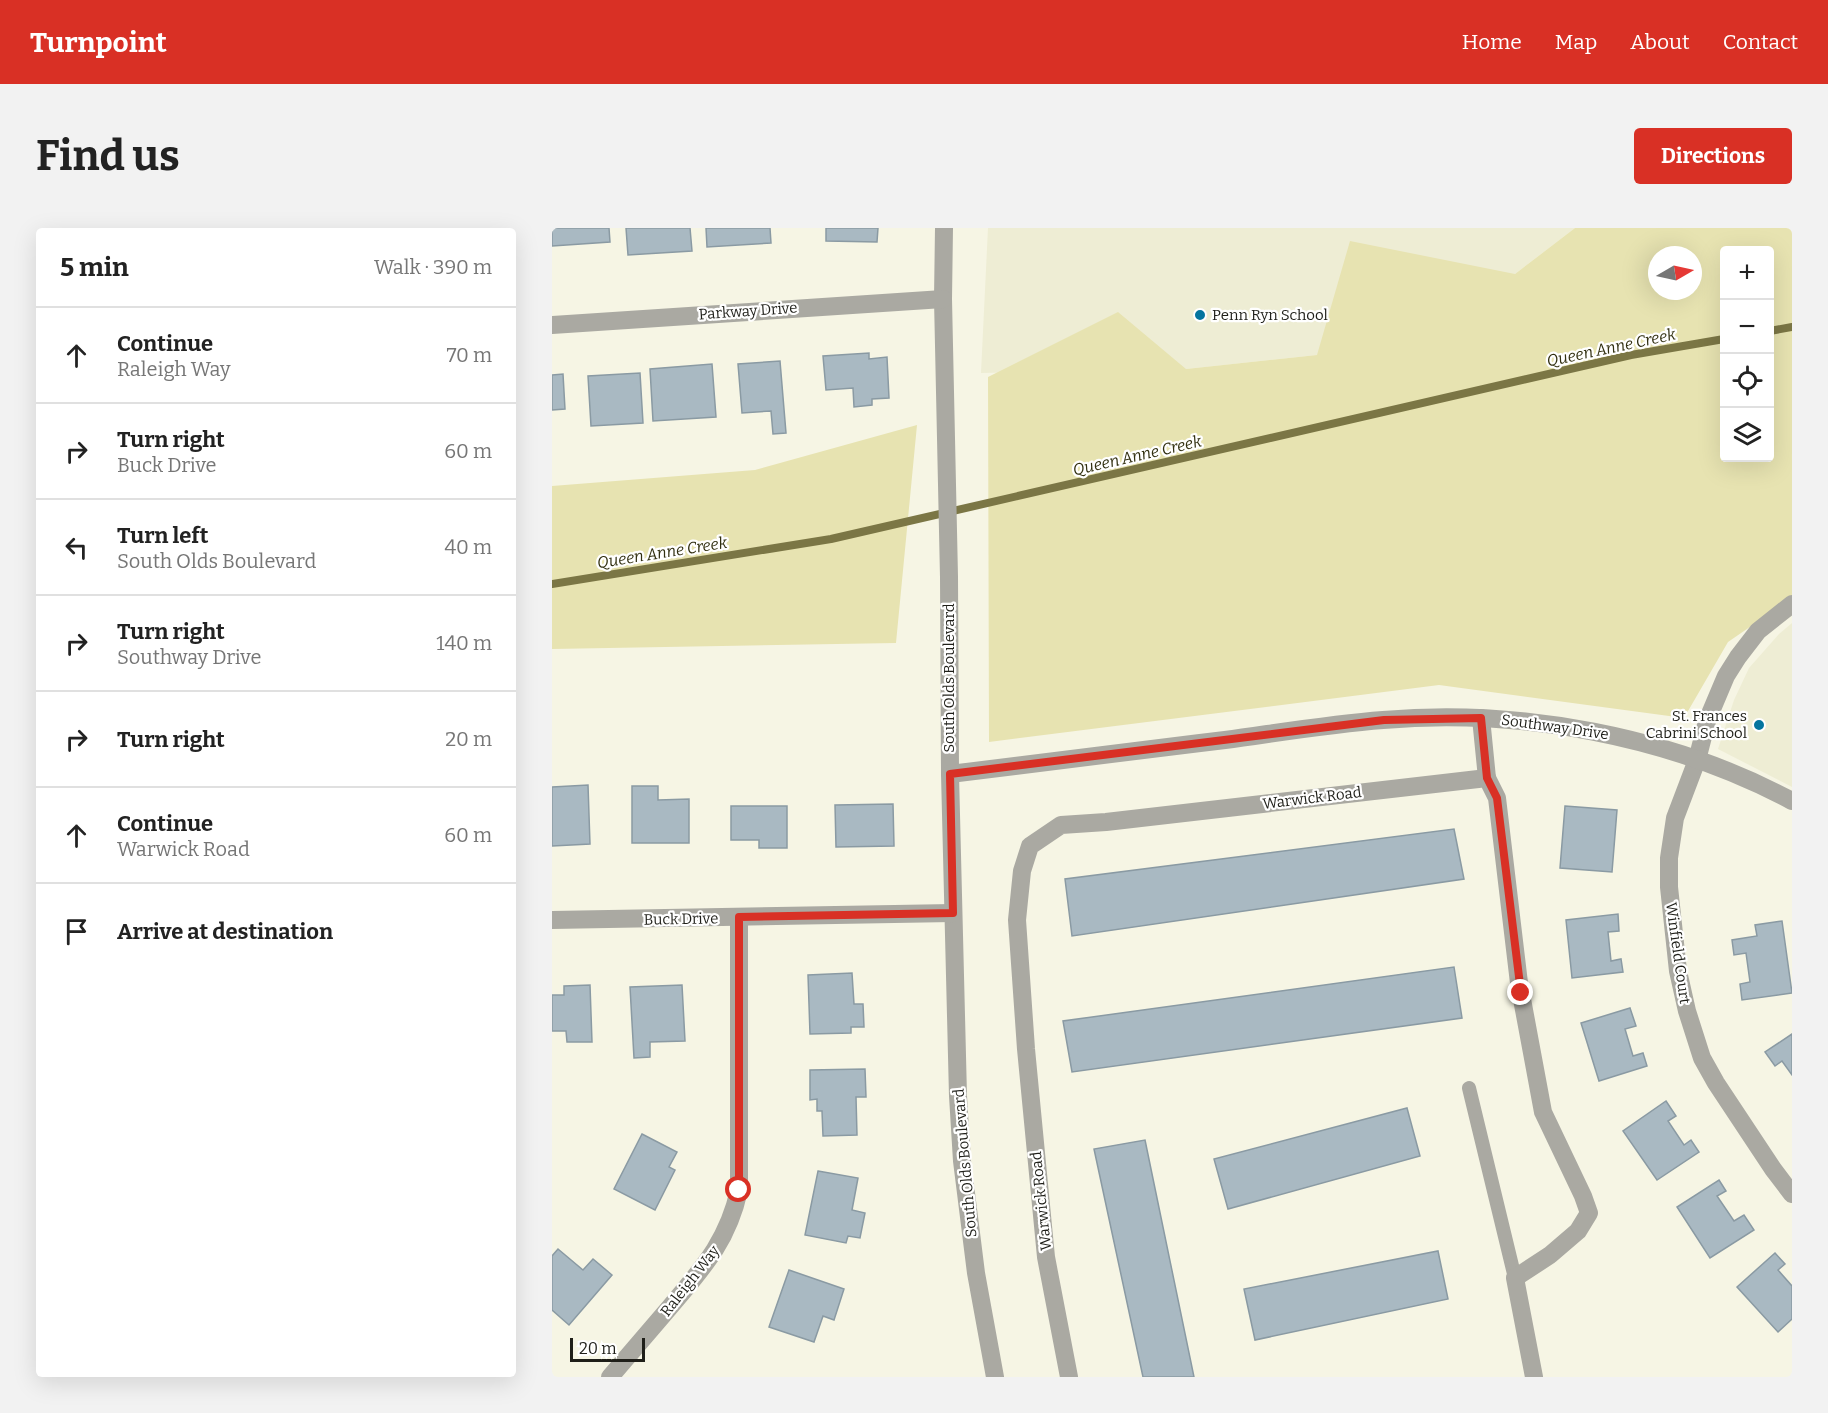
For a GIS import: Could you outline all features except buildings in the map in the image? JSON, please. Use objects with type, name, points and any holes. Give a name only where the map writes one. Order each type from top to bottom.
[{"type":"street","name":"South Olds Boulevard","points":[[944,228],[950,774],[958,1096],[962,1161],[976,1273],[986,1336],[996,1377]]},
{"type":"street","name":"Parkway Drive","points":[[552,325],[944,299]]},
{"type":"street","name":"Winfield Court","points":[[1792,604],[1758,631],[1726,676],[1707,721],[1697,760],[1675,818],[1669,858],[1669,886],[1678,970],[1687,1011],[1702,1058],[1716,1083],[1792,1194]]},
{"type":"street","name":"Southway Drive","points":[[950,774],[1384,720],[1481,718],[1549,724],[1625,737],[1697,760],[1773,790],[1792,801]]},
{"type":"street","points":[[1481,718],[1487,778],[1497,798],[1519,983],[1543,1112],[1583,1196],[1588,1213],[1578,1231],[1550,1255],[1515,1278],[1534,1377]]},
{"type":"street","name":"Warwick Road","points":[[1069,1377],[1046,1257],[1025,1037],[1017,920],[1022,871],[1030,846],[1061,825],[1106,822],[1487,778]]},
{"type":"street","name":"Buck Drive","points":[[552,920],[953,913]]},
{"type":"street","name":"Raleigh Way","points":[[610,1377],[708,1262],[723,1238],[735,1211],[739,1190],[739,917]]},
{"type":"lane","points":[[1469,1088],[1515,1278]]},
{"type":"shaded area","name":"Penn Ryn School","points":[[988,228],[1575,228],[1515,274],[1317,355],[1186,369],[981,373]]},
{"type":"shaded area","points":[[1575,228],[1792,228],[1792,598],[1728,642],[1684,718],[1439,685],[989,742],[988,377],[1118,312],[1186,369],[1317,355],[1350,241],[1515,274]]},
{"type":"shaded area","points":[[917,425],[896,643],[552,649],[552,486],[755,470]]},
{"type":"shaded area","name":"St. Frances Cabrini School","points":[[1792,623],[1792,787],[1718,749],[1734,700],[1749,668]]},
{"type":"waterway","name":"Queen Anne Creek","points":[[1774,330],[1792,327]]},
{"type":"waterway","name":"Queen Anne Creek","points":[[552,584],[831,539],[1631,355],[1720,340]]},
{"type":"place","name":"Penn Ryn School","points":[[1200,315]]},
{"type":"place","name":"St. Frances Cabrini School","points":[[1759,725]]},
{"type":"route","points":[[739,1190],[739,917],[953,913],[950,774],[1384,720],[1481,718],[1487,778],[1497,798],[1521,993]]}]
